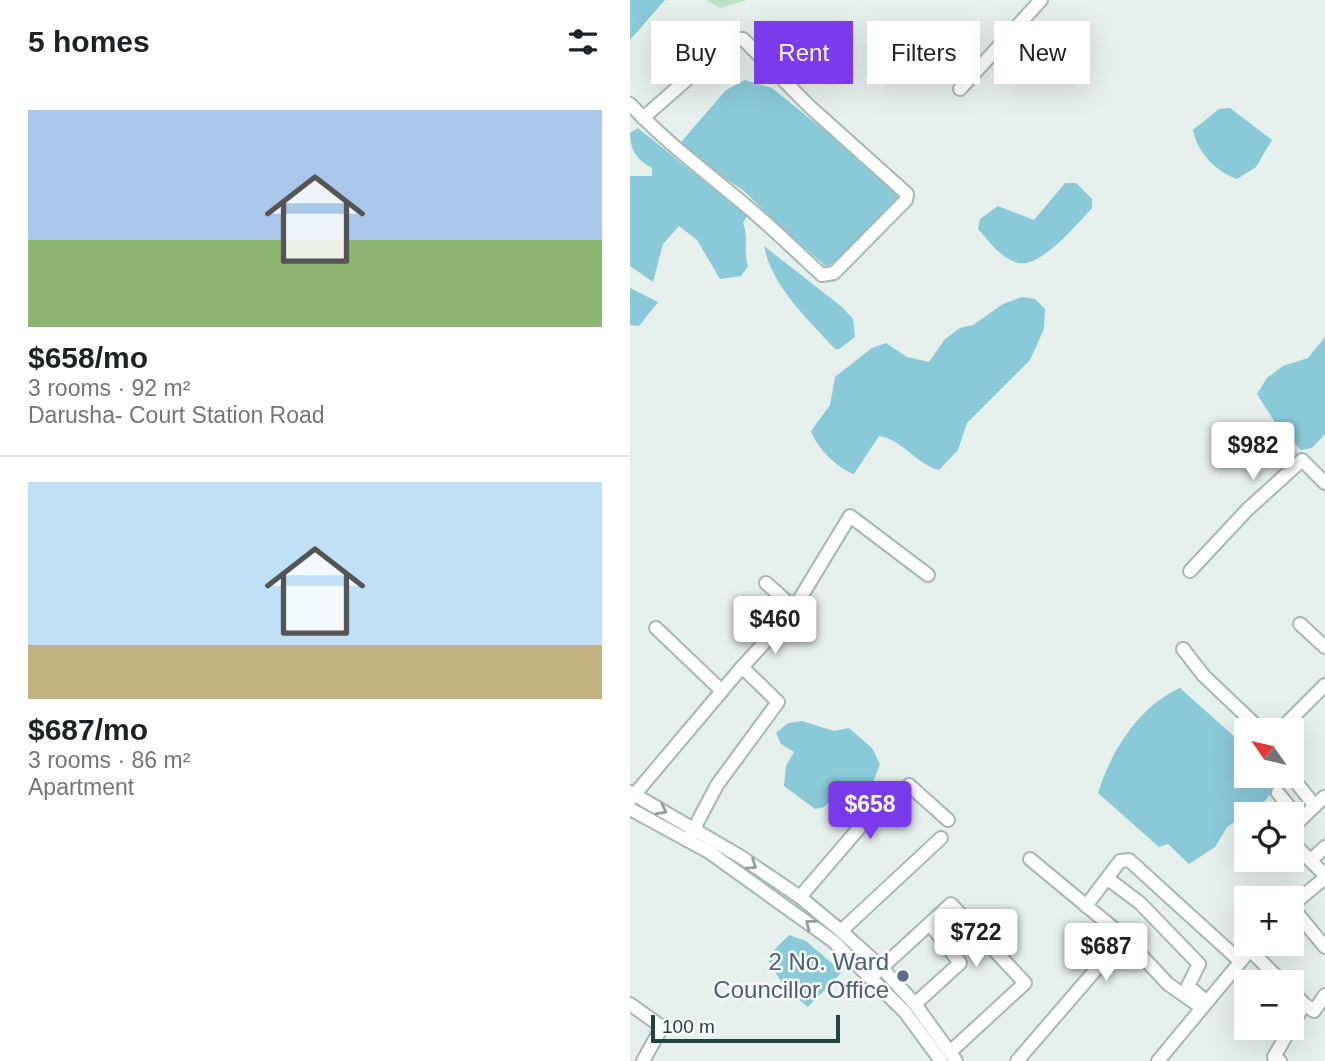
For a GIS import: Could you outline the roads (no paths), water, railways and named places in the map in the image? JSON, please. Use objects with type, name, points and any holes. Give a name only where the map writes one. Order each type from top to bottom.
[{"type":"street","points":[[960,89],[1041,0]]},
{"type":"street","points":[[630,104],[643,118],[822,275],[834,273],[906,200],[907,194],[809,106],[743,39],[733,39],[643,118]]},
{"type":"street","points":[[1190,571],[1247,510],[1302,460],[1325,483]]},
{"type":"street","points":[[631,804],[722,691],[794,608],[850,516],[928,575]]},
{"type":"street","points":[[766,583],[794,608]]},
{"type":"street","points":[[1300,625],[1325,648]]},
{"type":"street","points":[[656,628],[722,691]]},
{"type":"street","points":[[1183,649],[1204,676],[1248,718]]},
{"type":"street","points":[[688,840],[717,785],[778,702],[743,667]]},
{"type":"street","points":[[1292,718],[1325,685]]},
{"type":"street","points":[[800,897],[860,827],[909,785],[948,820]]},
{"type":"street","points":[[1302,788],[1320,802],[1304,817]]},
{"type":"street","points":[[1278,793],[1283,802]]},
{"type":"street","points":[[631,804],[695,827],[800,897],[882,968],[915,1004],[949,1058]]},
{"type":"street","points":[[631,804],[792,909],[871,976],[949,1058]]},
{"type":"street","points":[[841,931],[941,838]]},
{"type":"street","points":[[1311,860],[1325,847]]},
{"type":"street","points":[[1304,853],[1325,876],[1304,895]]},
{"type":"street","points":[[1030,859],[1124,937],[1168,984],[1203,1004]]},
{"type":"street","points":[[1086,906],[1121,861],[1129,860],[1240,961]]},
{"type":"street","points":[[1108,879],[1140,903],[1199,964],[1188,986],[1203,1004]]},
{"type":"street","points":[[871,976],[951,904],[1025,983],[949,1058]]},
{"type":"street","points":[[1304,921],[1325,947]]},
{"type":"street","points":[[915,1004],[960,963],[930,924]]},
{"type":"street","points":[[1017,1061],[1124,937]]},
{"type":"street","points":[[1158,1061],[1245,956]]},
{"type":"street","points":[[1260,956],[1272,970]]},
{"type":"street","points":[[1314,1012],[1325,995]]},
{"type":"street","points":[[630,1004],[662,1027],[643,1061]]},
{"type":"street","points":[[1280,1061],[1274,1057],[1284,1040]]},
{"type":"water","points":[[630,0],[665,0],[630,40]]},
{"type":"water","points":[[745,80],[772,88],[871,168],[899,198],[887,219],[878,228],[827,267],[782,229],[744,191],[681,148],[682,141],[726,90]]},
{"type":"water","points":[[1230,108],[1272,140],[1256,167],[1237,179],[1209,160],[1199,146],[1193,130],[1219,109]]},
{"type":"water","points":[[638,128],[747,216],[743,223],[748,266],[741,276],[720,279],[697,240],[679,226],[663,244],[653,282],[630,266],[630,176],[652,176],[652,168],[638,158],[631,145],[630,133]]},
{"type":"water","points":[[1065,183],[1076,183],[1092,199],[1092,208],[1067,235],[1035,260],[1024,263],[1009,259],[978,229],[980,219],[998,206],[1034,220]]},
{"type":"water","points":[[764,246],[842,307],[853,319],[855,337],[835,349],[783,289],[768,261]]},
{"type":"water","points":[[630,288],[658,302],[639,326],[630,325]]},
{"type":"water","points":[[1022,297],[1035,299],[1045,309],[1044,329],[1030,360],[967,423],[958,450],[939,470],[923,463],[888,438],[879,436],[854,474],[835,462],[818,444],[811,431],[830,405],[835,377],[872,348],[886,343],[907,357],[929,362],[945,339],[960,328],[973,325],[1003,304]]},
{"type":"water","points":[[1325,337],[1325,434],[1312,448],[1301,450],[1276,424],[1257,394],[1267,378],[1283,366],[1308,358]]},
{"type":"water","points":[[1180,688],[1234,736],[1234,788],[1276,788],[1264,802],[1234,802],[1234,822],[1227,827],[1215,847],[1189,864],[1168,844],[1159,847],[1098,793],[1111,761],[1128,732],[1139,718],[1165,696]]},
{"type":"water","points":[[802,721],[834,731],[849,728],[872,748],[880,764],[873,782],[851,796],[834,798],[824,807],[815,809],[784,786],[786,766],[794,752],[781,744],[776,733],[788,723]]},
{"type":"water","points":[[789,935],[806,941],[842,972],[808,1007],[785,988],[769,962],[772,952]]},
{"type":"place","name":"2 No. Ward Councillor Office","points":[[903,976]]}]
